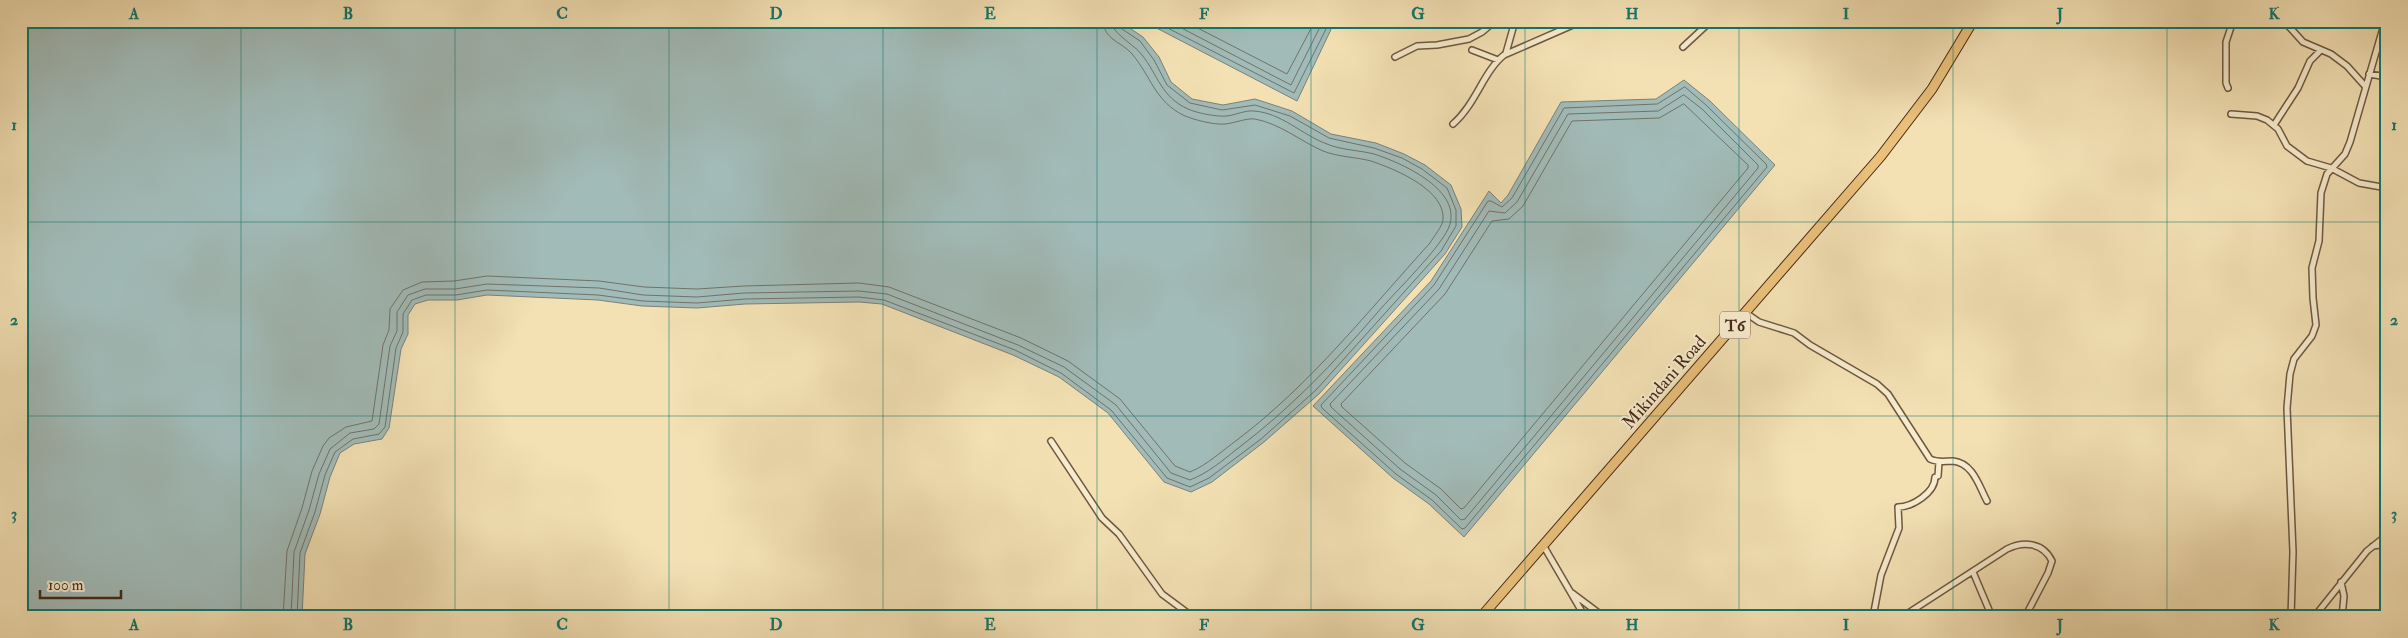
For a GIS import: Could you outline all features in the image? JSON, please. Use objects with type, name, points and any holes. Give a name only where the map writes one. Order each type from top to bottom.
[{"type":"highway","name":"Mikindani Road","points":[[1481,617],[1746,313],[1904,128],[1932,90],[1972,21]]},
{"type":"street","points":[[1395,57],[1416,46],[1469,40],[1495,21]]},
{"type":"street","points":[[1506,53],[1515,21]]},
{"type":"street","points":[[1453,124],[1466,112],[1498,60],[1506,53],[1571,23],[1582,21]]},
{"type":"street","points":[[1683,48],[1711,21]]},
{"type":"street","points":[[2228,88],[2226,82],[2226,42],[2233,21]]},
{"type":"street","points":[[2284,21],[2308,46],[2331,54],[2347,66],[2365,86]]},
{"type":"street","points":[[2291,617],[2293,552],[2288,388],[2294,359],[2312,336],[2316,324],[2312,268],[2319,241],[2319,200],[2331,168],[2348,148],[2385,21]]},
{"type":"street","points":[[2308,46],[2310,62]]},
{"type":"street","points":[[1472,50],[1498,60]]},
{"type":"street","points":[[2274,125],[2298,88],[2310,62],[2320,50]]},
{"type":"street","points":[[2369,74],[2387,77]]},
{"type":"street","points":[[2231,114],[2257,116],[2274,125],[2289,148],[2307,161],[2331,168],[2359,183],[2387,188]]},
{"type":"street","points":[[1746,313],[1759,322],[1794,333],[1810,345],[1877,384],[1888,394],[1899,409],[1930,459],[1939,462],[1956,462],[1968,467],[1987,501]]},
{"type":"street","points":[[1051,440],[1102,518],[1120,534],[1162,594],[1193,617]]},
{"type":"street","points":[[1874,617],[1880,575],[1899,528],[1898,507],[1913,504],[1922,498],[1935,481],[1935,477],[1938,476],[1939,462]]},
{"type":"street","points":[[2314,617],[2372,546],[2387,534]]},
{"type":"street","points":[[1902,617],[2014,545],[2030,543],[2042,550],[2051,559],[2050,566],[2025,617]]},
{"type":"street","points":[[1543,545],[1585,617]]},
{"type":"street","points":[[2372,546],[2387,546]]},
{"type":"street","points":[[1973,572],[1992,617]]},
{"type":"street","points":[[2341,582],[2344,596],[2342,617]]},
{"type":"street","points":[[1569,592],[1604,617]]},
{"type":"water","points":[[21,21],[1119,21],[1143,37],[1159,57],[1171,82],[1192,99],[1223,105],[1255,99],[1292,111],[1331,134],[1376,143],[1425,165],[1451,185],[1461,209],[1462,227],[1445,254],[1319,394],[1264,442],[1212,482],[1191,492],[1164,482],[1108,413],[1059,377],[1013,355],[882,304],[859,302],[745,304],[697,308],[642,306],[598,300],[487,295],[457,300],[428,300],[415,304],[408,315],[408,334],[401,349],[389,428],[382,439],[354,444],[340,453],[330,477],[320,514],[305,554],[302,617],[21,617]]},
{"type":"water","points":[[1143,21],[1335,21],[1297,101]]},
{"type":"water","points":[[1684,80],[1710,101],[1775,165],[1464,537],[1429,504],[1393,478],[1313,406],[1431,281],[1489,191],[1501,203],[1508,195],[1561,102],[1656,99]]}]
